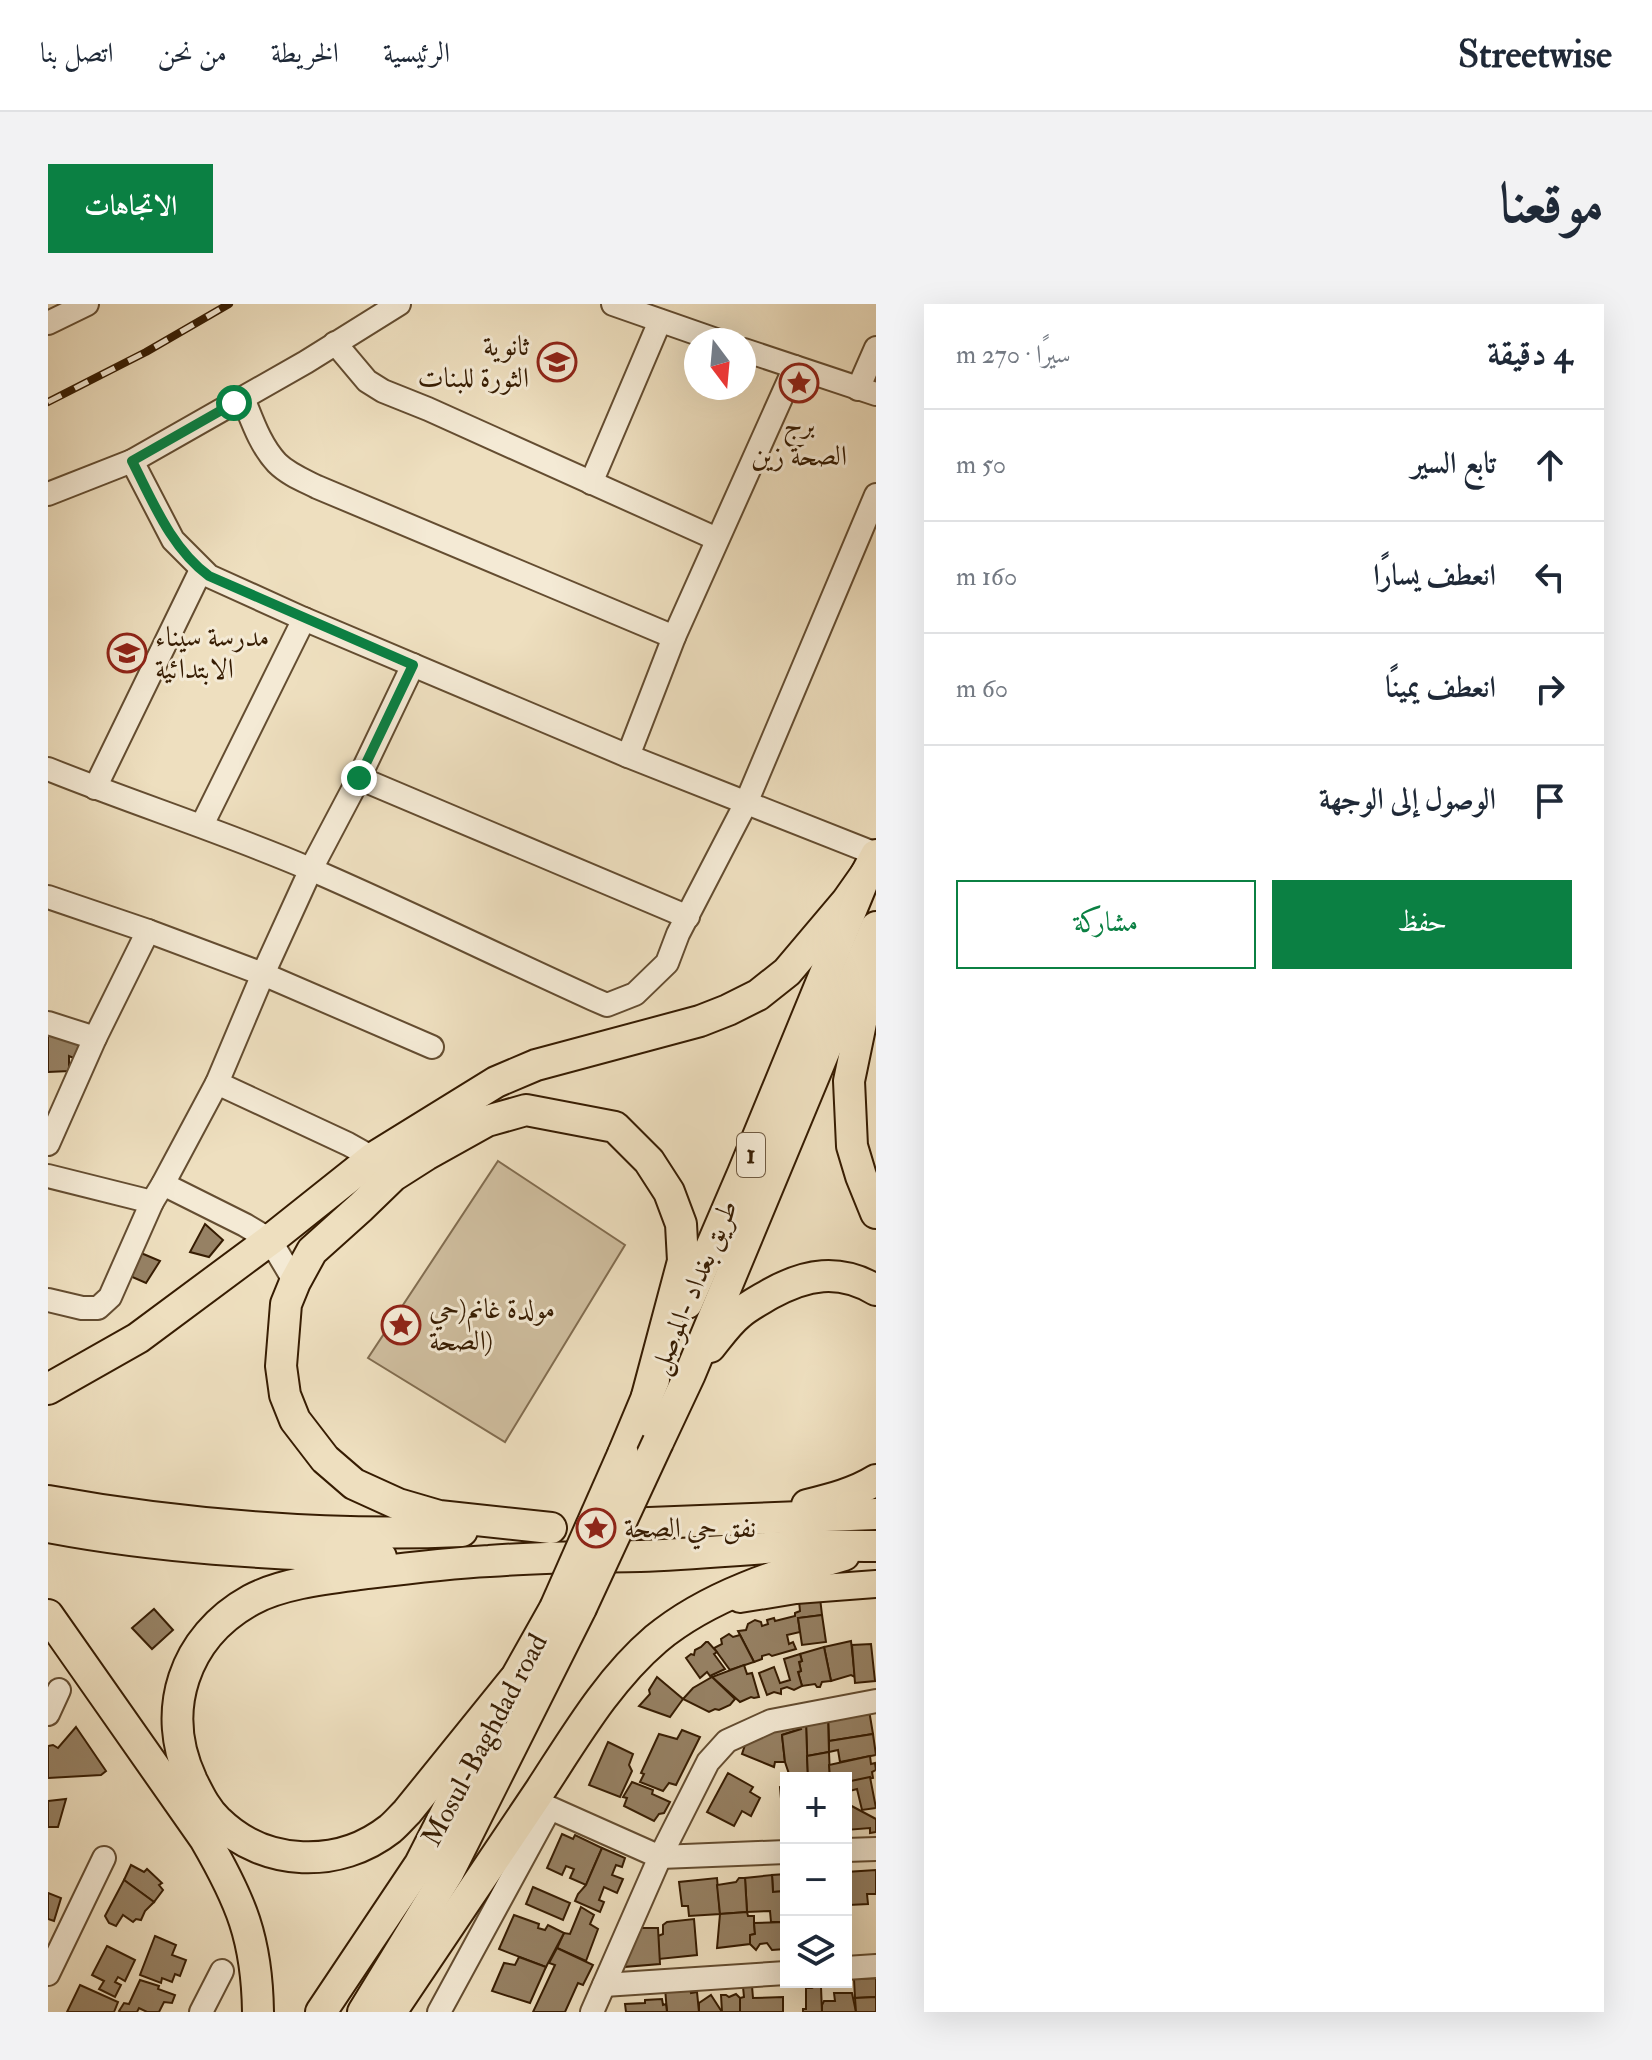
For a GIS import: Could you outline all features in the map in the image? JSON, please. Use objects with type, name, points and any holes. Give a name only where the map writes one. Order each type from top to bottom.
[{"type":"highway","points":[[48,1389],[138,1338],[270,1240],[373,1158],[496,1082],[575,1053],[700,1021],[758,995],[787,972],[847,901],[873,861]]},
{"type":"highway","name":"طريق بغداد -الموصل","points":[[623,1454],[873,861]]},
{"type":"highway","points":[[363,2012],[448,1873],[568,1608],[658,1442],[690,1374],[876,927]]},
{"type":"highway","points":[[876,946],[870,1018],[849,1081],[866,1158],[861,1176],[876,1213]]},
{"type":"highway","points":[[551,1528],[439,1516],[398,1504],[354,1484],[325,1459],[295,1420],[285,1395],[281,1366],[286,1304],[312,1251],[393,1176],[487,1121],[526,1110],[615,1127],[649,1161],[669,1192],[681,1224],[683,1261],[647,1396]]},
{"type":"highway","points":[[690,1374],[739,1314],[782,1287],[804,1278],[825,1276],[848,1279],[876,1290]]},
{"type":"highway","name":"Mosul-Baghdad road","points":[[321,2012],[420,1864],[513,1681],[568,1608],[623,1454]]},
{"type":"highway","points":[[722,1520],[835,1498],[876,1480]]},
{"type":"highway","points":[[48,1501],[176,1519],[301,1529],[424,1533],[876,1514]]},
{"type":"highway","points":[[48,1527],[128,1540],[232,1551],[491,1560],[802,1546],[876,1547]]},
{"type":"highway","points":[[391,2012],[581,1728],[631,1663],[657,1639],[706,1606],[773,1576],[876,1547]]},
{"type":"highway","points":[[491,1560],[346,1576],[275,1590],[252,1600],[217,1624],[192,1657],[179,1693],[177,1730],[180,1749],[205,1806],[218,1822],[247,1842],[266,1851],[300,1859],[336,1855],[372,1841],[390,1829],[513,1681]]},
{"type":"highway","points":[[48,1615],[205,1839],[226,1874],[246,1919],[258,1978],[258,2012]]},
{"type":"main road","points":[[706,1606],[796,1590],[876,1584]]},
{"type":"street","points":[[48,323],[87,304]]},
{"type":"street","points":[[48,494],[132,461],[399,304]]},
{"type":"street","points":[[613,304],[684,329]]},
{"type":"street","points":[[591,483],[660,321]]},
{"type":"street","points":[[335,343],[367,381],[383,391],[717,539]]},
{"type":"street","points":[[756,354],[867,392],[876,348]]},
{"type":"street","points":[[628,756],[674,637],[795,367]]},
{"type":"street","points":[[243,398],[263,442],[277,463],[292,474],[674,637]]},
{"type":"street","points":[[132,461],[173,540],[209,576],[628,756],[746,803],[873,861]]},
{"type":"street","points":[[48,769],[311,869],[607,1005],[635,994],[667,963],[746,803],[876,495]]},
{"type":"street","points":[[95,788],[201,570]]},
{"type":"street","points":[[202,825],[304,619]]},
{"type":"street","points":[[48,1300],[82,1308],[98,1308],[110,1297],[157,1193],[217,1083],[311,869],[413,665]]},
{"type":"street","points":[[359,778],[688,917]]},
{"type":"street","points":[[48,897],[263,974],[432,1047]]},
{"type":"street","points":[[48,1144],[95,1038],[148,931]]},
{"type":"street","points":[[48,1023],[95,1038]]},
{"type":"street","points":[[217,1083],[373,1158]]},
{"type":"street","points":[[48,1176],[157,1193],[245,1225],[270,1240],[295,1282]]},
{"type":"street","points":[[48,1714],[59,1690]]},
{"type":"street","points":[[592,2012],[660,1857],[708,1762],[727,1741],[771,1721],[876,1701]]},
{"type":"street","points":[[439,2012],[550,1808],[660,1857],[780,1852]]},
{"type":"street","points":[[852,1850],[876,1849]]},
{"type":"street","points":[[48,1974],[104,1858]]},
{"type":"street","points":[[852,1968],[876,1966]]},
{"type":"street","points":[[201,2012],[222,1971]]},
{"type":"street","points":[[604,1985],[780,1973]]},
{"type":"shaded area","points":[[498,1161],[625,1245],[505,1442],[368,1358]]},
{"type":"building","points":[[48,1031],[81,1044],[76,1059],[69,1056],[69,1071],[48,1072]]},
{"type":"building","points":[[205,1224],[223,1240],[209,1257],[190,1252]]},
{"type":"building","points":[[141,1253],[160,1261],[146,1283],[130,1276]]},
{"type":"building","points":[[820,1598],[822,1615],[798,1618],[800,1632],[787,1635],[789,1644],[793,1642],[796,1649],[762,1656],[754,1662],[738,1631],[746,1630],[748,1624],[755,1620],[762,1626],[768,1624],[767,1620],[795,1616],[800,1611],[799,1601]]},
{"type":"building","points":[[154,1609],[173,1630],[152,1649],[132,1628]]},
{"type":"building","points":[[822,1615],[826,1642],[802,1645],[798,1618]]},
{"type":"building","points":[[729,1634],[733,1637],[740,1635],[754,1662],[730,1670],[714,1648],[722,1644],[721,1639]]},
{"type":"building","points":[[851,1641],[855,1677],[851,1675],[831,1681],[824,1647]]},
{"type":"building","points":[[706,1642],[717,1652],[714,1654],[725,1669],[710,1676],[707,1672],[700,1678],[686,1658],[694,1655],[695,1650]]},
{"type":"building","points":[[871,1644],[875,1681],[855,1683],[852,1645]]},
{"type":"building","points":[[824,1647],[831,1681],[822,1682],[820,1687],[815,1684],[802,1686],[798,1672],[801,1671],[800,1654]]},
{"type":"building","points":[[800,1654],[801,1671],[798,1672],[802,1686],[794,1690],[787,1687],[781,1689],[781,1694],[774,1692],[767,1695],[759,1673],[774,1667],[780,1683],[790,1680],[784,1659]]},
{"type":"building","points":[[744,1665],[747,1674],[752,1673],[759,1697],[740,1702],[712,1677]]},
{"type":"building","points":[[657,1677],[683,1699],[670,1717],[639,1706],[650,1694],[649,1690]]},
{"type":"building","points":[[712,1677],[735,1699],[730,1705],[709,1712],[683,1699],[693,1688]]},
{"type":"building","points":[[869,1710],[873,1734],[829,1741],[828,1717]]},
{"type":"building","points":[[828,1717],[829,1752],[807,1756],[806,1723]]},
{"type":"building","points":[[798,1721],[801,1729],[782,1735],[785,1762],[775,1762],[774,1767],[742,1754],[747,1739],[780,1730]]},
{"type":"building","points":[[806,1723],[808,1772],[788,1772],[782,1735],[801,1729],[799,1724]]},
{"type":"building","points":[[76,1727],[106,1771],[101,1775],[48,1778],[48,1746],[58,1748]]},
{"type":"building","points":[[682,1730],[700,1737],[676,1785],[669,1783],[663,1791],[640,1782],[659,1734],[677,1739]]},
{"type":"building","points":[[873,1734],[876,1755],[840,1762],[838,1750],[829,1752],[829,1741]]},
{"type":"building","points":[[608,1742],[633,1754],[629,1765],[632,1771],[620,1797],[589,1785]]},
{"type":"building","points":[[829,1752],[830,1772],[808,1772],[807,1756]]},
{"type":"building","points":[[870,1756],[876,1770],[872,1772],[873,1778],[852,1781],[852,1772],[830,1772],[829,1765]]},
{"type":"building","points":[[728,1773],[753,1787],[750,1792],[760,1798],[751,1816],[742,1811],[734,1826],[707,1812]]},
{"type":"building","points":[[870,1777],[876,1808],[862,1810],[857,1789],[852,1790],[852,1781]]},
{"type":"building","points":[[632,1782],[653,1790],[652,1794],[670,1802],[664,1813],[654,1821],[624,1806],[627,1798],[623,1797]]},
{"type":"building","points":[[66,1799],[58,1827],[48,1827],[48,1801]]},
{"type":"building","points":[[852,1806],[876,1819],[876,1832],[870,1833],[870,1828],[852,1830]]},
{"type":"building","points":[[562,1834],[573,1839],[575,1835],[602,1848],[586,1885],[570,1878],[574,1869],[566,1866],[562,1875],[547,1868]]},
{"type":"building","points":[[602,1848],[625,1858],[622,1867],[616,1865],[612,1875],[623,1879],[617,1893],[604,1887],[599,1900],[604,1902],[600,1912],[575,1901],[586,1885]]},
{"type":"building","points":[[131,1865],[144,1872],[147,1869],[162,1883],[159,1885],[163,1890],[154,1902],[124,1880]]},
{"type":"building","points":[[876,1870],[876,1894],[867,1894],[868,1904],[852,1905],[852,1872]]},
{"type":"building","points":[[780,1874],[780,1891],[773,1892],[772,1875]]},
{"type":"building","points":[[772,1875],[773,1892],[780,1891],[780,1922],[771,1922],[770,1911],[747,1912],[745,1878]]},
{"type":"building","points":[[717,1878],[720,1914],[689,1916],[688,1906],[682,1906],[679,1882]]},
{"type":"building","points":[[739,1878],[745,1878],[747,1912],[720,1914],[717,1885],[736,1882]]},
{"type":"building","points":[[124,1880],[154,1902],[141,1920],[133,1922],[123,1915],[116,1926],[109,1923],[105,1916]]},
{"type":"building","points":[[533,1887],[570,1903],[563,1920],[526,1904]]},
{"type":"building","points":[[48,1893],[61,1898],[54,1921],[48,1919]]},
{"type":"building","points":[[581,1907],[594,1915],[590,1924],[598,1929],[586,1961],[557,1948],[564,1933],[570,1934]]},
{"type":"building","points":[[747,1912],[748,1916],[754,1916],[755,1934],[750,1935],[750,1944],[717,1948],[720,1914]]},
{"type":"building","points":[[514,1915],[539,1924],[538,1928],[545,1930],[548,1925],[564,1933],[546,1967],[499,1949]]},
{"type":"building","points":[[694,1919],[697,1955],[659,1959],[658,1936],[663,1934],[663,1925]]},
{"type":"building","points":[[780,1922],[780,1949],[772,1950],[767,1943],[760,1944],[756,1950],[750,1944],[750,1935],[755,1934],[754,1923]]},
{"type":"building","points":[[641,1928],[658,1928],[660,1964],[623,1967]]},
{"type":"building","points":[[155,1936],[176,1945],[172,1955],[186,1960],[180,1976],[175,1974],[172,1982],[162,1978],[161,1983],[140,1975]]},
{"type":"building","points":[[107,1946],[135,1960],[125,1981],[118,1977],[115,1982],[121,1985],[115,1997],[99,1989],[104,1981],[92,1975]]},
{"type":"building","points":[[557,1948],[593,1965],[583,1985],[578,1983],[565,2012],[533,2012],[555,1965],[549,1963]]},
{"type":"building","points":[[519,1957],[546,1967],[530,2003],[492,1991],[504,1963],[515,1965]]},
{"type":"building","points":[[876,1978],[876,1997],[855,1998],[854,1979]]},
{"type":"building","points":[[140,1980],[175,1995],[172,2003],[164,2002],[159,2012],[139,2008],[137,2012],[119,2011],[124,2003],[129,2004]]},
{"type":"building","points":[[80,1985],[118,2002],[114,2012],[67,2012]]},
{"type":"building","points":[[752,1986],[753,1998],[783,1997],[783,2012],[740,2012],[743,1987]]},
{"type":"building","points":[[665,1988],[697,1992],[699,2012],[667,2012]]},
{"type":"building","points":[[806,1988],[821,1988],[822,2012],[803,2012],[806,2009]]},
{"type":"building","points":[[834,1993],[852,1993],[856,2012],[822,2012],[824,2001],[835,2001]]},
{"type":"building","points":[[736,1994],[740,1998],[740,2012],[722,2012],[721,1995],[729,1997]]},
{"type":"building","points":[[711,1995],[722,2012],[699,2012],[699,2003]]},
{"type":"building","points":[[876,1997],[876,2012],[856,2012],[855,1998]]},
{"type":"building","points":[[662,1999],[667,2012],[626,2012],[625,2004]]},
{"type":"railway","points":[[48,402],[146,352],[229,304]]},
{"type":"place","name":"ثانوية الثورة للبنات","points":[[557,362]]},
{"type":"place","name":"برج الصحة زين","points":[[799,383]]},
{"type":"place","name":"مدرسة سيناء الابتدائية","points":[[127,653]]},
{"type":"place","name":"مولدة غانم(حي الصحة)","points":[[401,1325]]},
{"type":"place","name":"نفق حي الصحة","points":[[596,1528]]},
{"type":"route","points":[[234,403],[132,461],[173,540],[209,576],[413,665],[359,778]]}]
